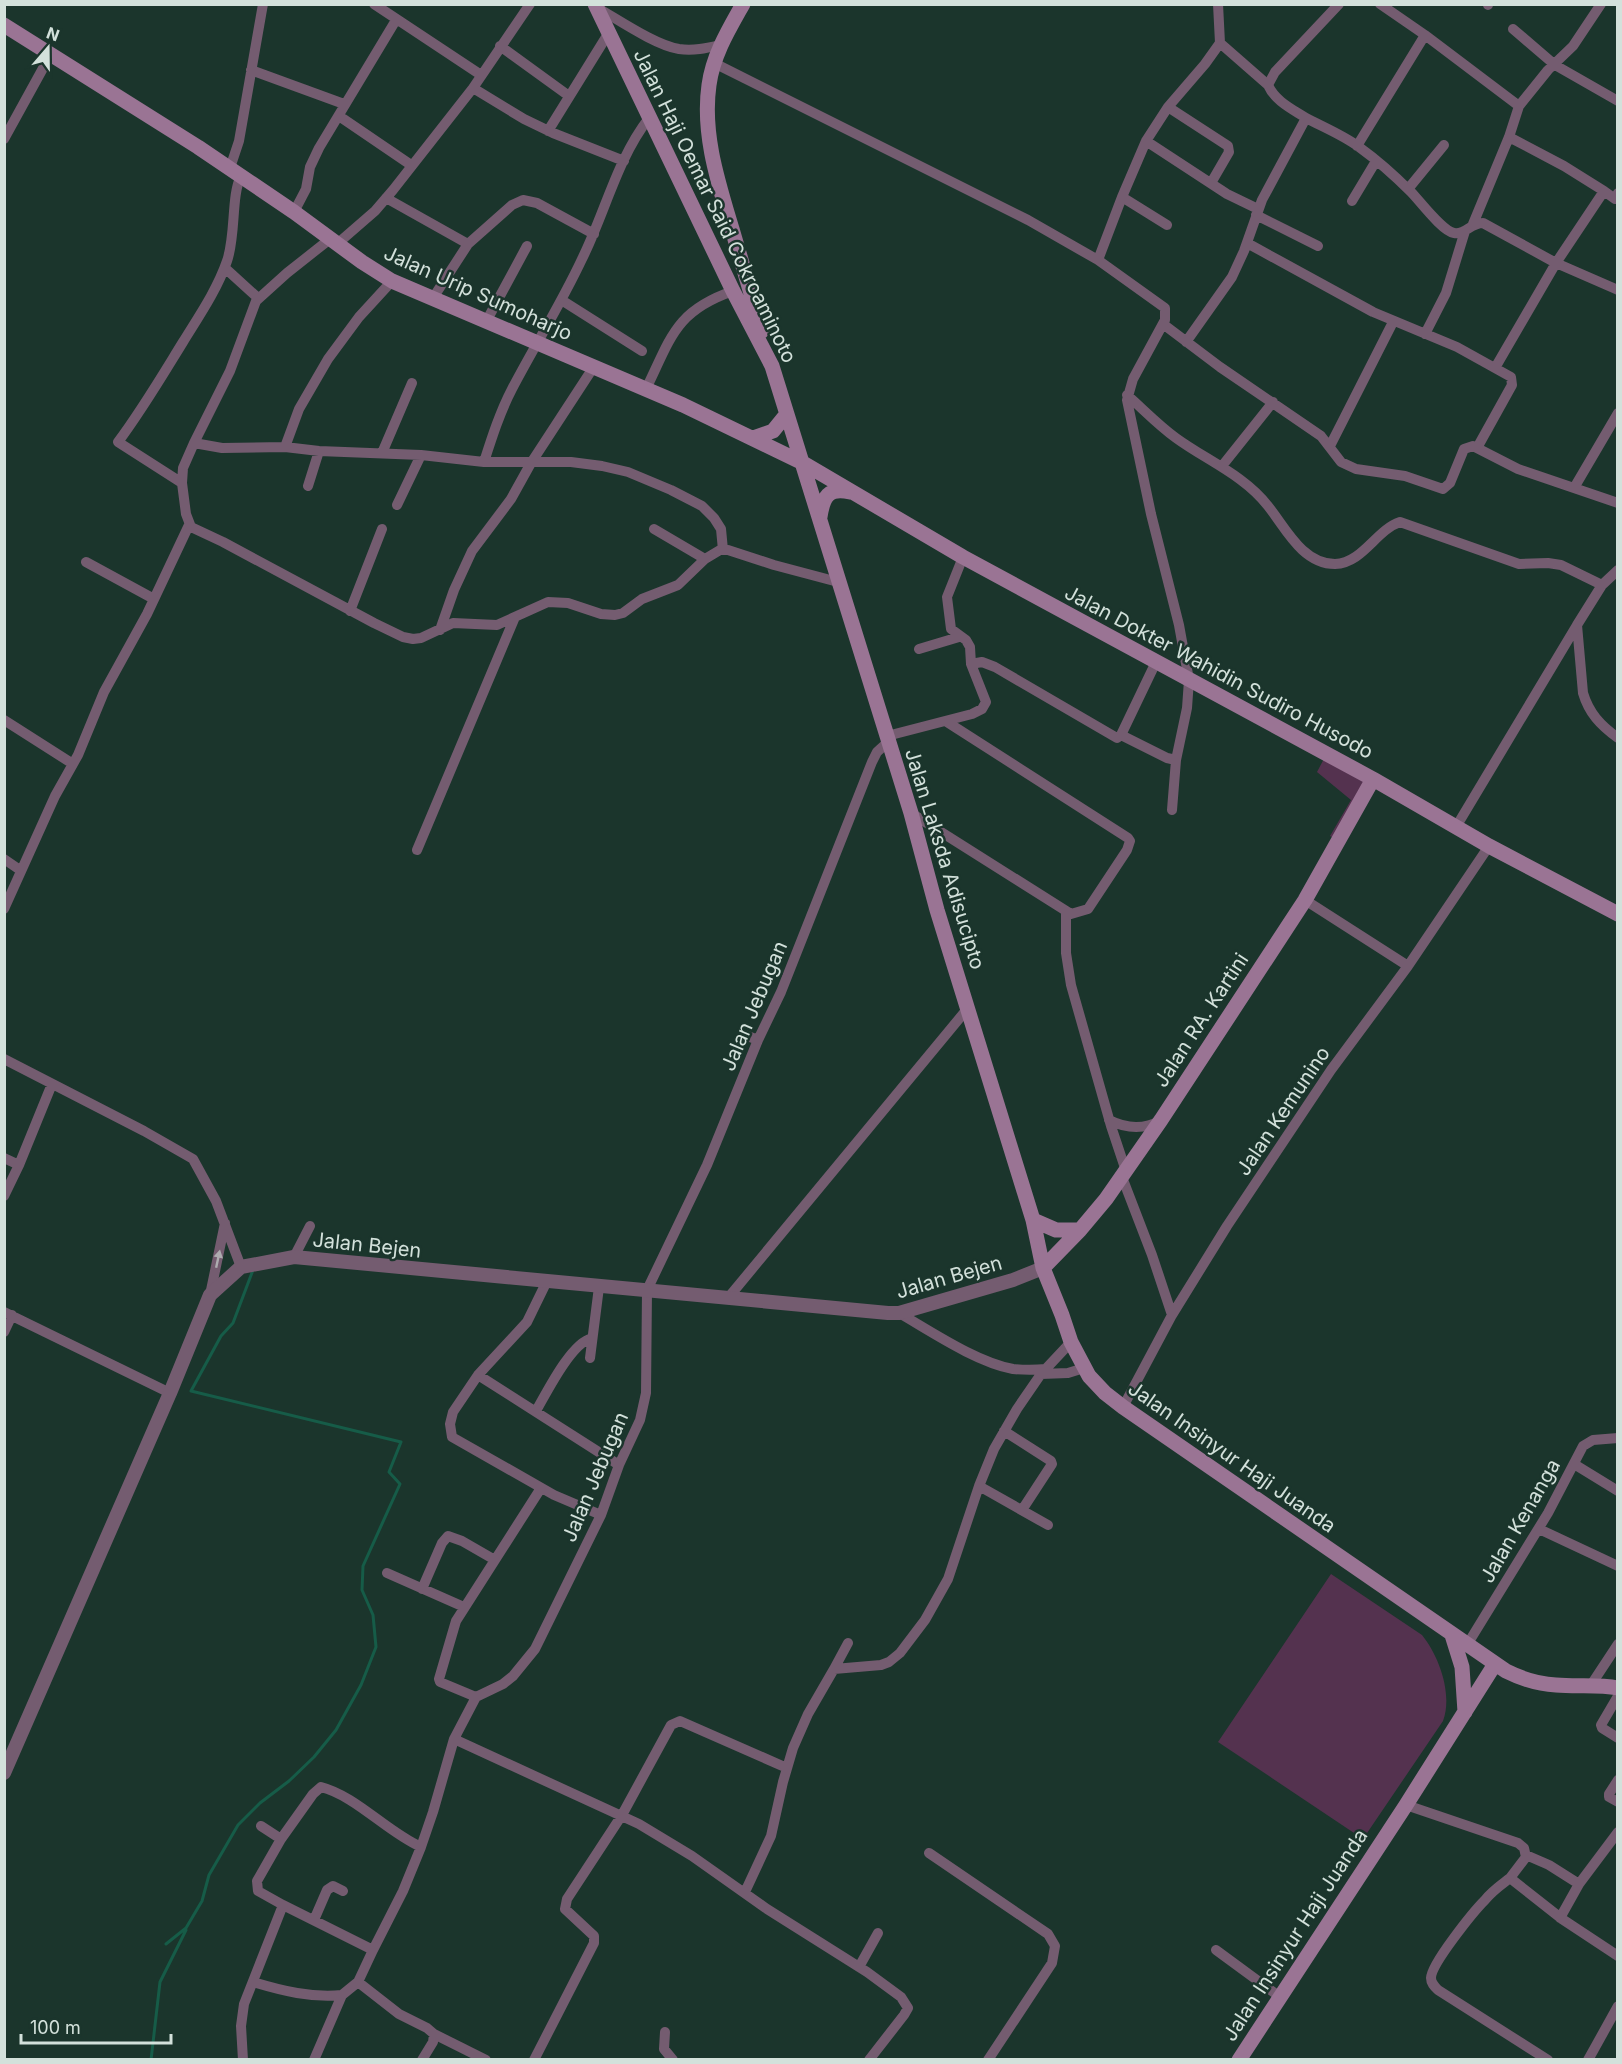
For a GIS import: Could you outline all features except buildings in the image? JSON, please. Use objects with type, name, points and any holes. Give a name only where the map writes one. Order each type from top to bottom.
[{"type":"main road","points":[[743,4],[714,63],[707,103],[708,134],[721,191],[772,366]]},
{"type":"main road","name":"Jalan Haji Oemar Said Cokroaminoto","points":[[595,6],[733,291],[772,366],[803,463]]},
{"type":"main road","name":"Jalan Urip Sumoharjo","points":[[4,25],[236,172],[367,266],[392,281],[646,389],[803,463]]},
{"type":"main road","points":[[753,438],[773,431],[786,415]]},
{"type":"main road","name":"Jalan Dokter Wahidin Sudiro Husodo","points":[[803,463],[963,556],[1156,663],[1373,779],[1489,846],[1617,914]]},
{"type":"main road","name":"Jalan Laksda Adisucipto","points":[[803,463],[1033,1220],[1043,1268]]},
{"type":"main road","points":[[820,518],[822,504],[828,495],[840,490],[853,492]]},
{"type":"main road","name":"Jalan RA. Kartini","points":[[1043,1268],[1080,1230],[1124,1174],[1161,1120],[1305,900],[1373,779]]},
{"type":"main road","points":[[1033,1220],[1056,1230],[1080,1230]]},
{"type":"main road","name":"Jalan Insinyur Haji Juanda","points":[[1043,1268],[1071,1342],[1084,1368],[1096,1384],[1123,1407],[1506,1671],[1537,1683],[1617,1688]]},
{"type":"main road","points":[[1452,1635],[1462,1667],[1465,1712]]},
{"type":"main road","name":"Jalan Insinyur Haji Juanda","points":[[1240,2059],[1495,1664]]},
{"type":"street","points":[[182,483],[118,442],[140,412],[211,297],[225,268],[233,238],[238,185],[236,172],[238,141],[263,4]]},
{"type":"street","points":[[4,909],[54,796],[73,764],[104,692],[154,599],[189,525],[182,483],[183,468],[230,371],[258,298],[375,212],[473,88],[530,4]]},
{"type":"street","points":[[1098,260],[1146,141],[1168,107],[1220,43],[1218,4]]},
{"type":"street","points":[[1268,85],[1275,72],[1339,4]]},
{"type":"street","points":[[1380,4],[1519,106]]},
{"type":"street","points":[[1425,334],[1449,287],[1469,228],[1509,137],[1519,106],[1583,34],[1601,4]]},
{"type":"street","points":[[376,5],[481,75]]},
{"type":"street","points":[[595,6],[662,44],[680,49],[701,49],[721,45]]},
{"type":"street","points":[[294,212],[306,189],[310,166],[319,148],[396,20]]},
{"type":"street","points":[[1513,29],[1555,64],[1617,101]]},
{"type":"street","points":[[548,131],[608,34]]},
{"type":"street","points":[[1358,146],[1425,35]]},
{"type":"street","points":[[1220,43],[1268,85],[1271,92],[1281,101],[1306,118],[1358,146],[1408,189],[1447,230],[1457,233],[1483,223],[1556,263],[1617,290]]},
{"type":"street","points":[[500,46],[569,96]]},
{"type":"street","points":[[4,139],[52,56]]},
{"type":"street","points":[[714,63],[1024,218],[1098,260],[1165,308],[1167,316],[1132,379],[1127,395],[1136,444],[1179,625],[1189,680],[1187,708],[1176,760],[1172,810]]},
{"type":"street","points":[[251,70],[344,104]]},
{"type":"street","points":[[473,88],[548,131],[624,161]]},
{"type":"street","points":[[1168,107],[1228,146],[1229,152],[1211,183]]},
{"type":"street","points":[[339,116],[411,165]]},
{"type":"street","points":[[484,462],[503,408],[537,342],[562,300],[594,234],[635,137],[649,118]]},
{"type":"street","points":[[1186,342],[1227,285],[1247,243],[1257,212],[1306,118]]},
{"type":"street","points":[[1509,137],[1616,197]]},
{"type":"street","points":[[1146,141],[1227,194],[1317,246]]},
{"type":"street","points":[[1408,189],[1444,145]]},
{"type":"street","points":[[1352,201],[1376,161]]},
{"type":"street","points":[[1495,368],[1556,263],[1604,191]]},
{"type":"street","points":[[1122,197],[1167,225]]},
{"type":"street","points":[[386,198],[468,244]]},
{"type":"street","points":[[433,298],[468,244],[512,205],[523,201],[537,203],[594,234]]},
{"type":"street","points":[[1247,243],[1393,322],[1457,347],[1511,377],[1512,382],[1477,448]]},
{"type":"street","points":[[487,320],[527,246]]},
{"type":"street","points":[[225,268],[258,298]]},
{"type":"street","points":[[285,447],[299,410],[328,359],[359,317],[392,281]]},
{"type":"street","points":[[646,389],[681,321],[703,303],[733,291]]},
{"type":"street","points":[[562,300],[642,351]]},
{"type":"street","points":[[1330,446],[1393,322]]},
{"type":"street","points":[[1163,324],[1322,436],[1337,458],[1350,467],[1405,476],[1443,489],[1450,483],[1464,449],[1470,446],[1518,469],[1617,503]]},
{"type":"street","points":[[440,630],[454,590],[472,551],[511,499],[531,463],[594,368]]},
{"type":"street","points":[[382,453],[412,383]]},
{"type":"street","points":[[1127,395],[1175,437],[1222,466],[1260,496],[1284,530],[1303,550],[1328,563],[1338,564],[1359,555],[1400,522],[1519,564],[1561,565],[1602,585]]},
{"type":"street","points":[[1222,466],[1273,402]]},
{"type":"street","points":[[1574,488],[1617,413]]},
{"type":"street","points":[[194,443],[236,449],[285,447],[319,452],[421,455],[484,462],[571,462],[602,466],[628,472],[702,506],[721,529],[723,550]]},
{"type":"street","points":[[308,486],[319,452]]},
{"type":"street","points":[[397,505],[421,455]]},
{"type":"street","points":[[189,525],[403,637],[421,639],[453,623],[491,626],[543,603],[554,601],[568,603],[601,614],[623,613],[642,599],[678,585],[705,559],[723,550],[838,582]]},
{"type":"street","points":[[350,610],[382,529]]},
{"type":"street","points":[[654,529],[705,559]]},
{"type":"street","points":[[887,739],[979,711],[986,702],[971,664],[970,647],[966,640],[951,629],[946,597],[963,556]]},
{"type":"street","points":[[86,562],[154,599]]},
{"type":"street","points":[[1456,826],[1602,585],[1617,570]]},
{"type":"street","points":[[417,850],[515,617]]},
{"type":"street","points":[[1577,625],[1582,683],[1586,701],[1594,717],[1617,738]]},
{"type":"street","points":[[919,649],[959,637]]},
{"type":"street","points":[[971,664],[982,662],[995,667],[1117,738],[1121,735],[1156,663]]},
{"type":"street","points":[[4,720],[73,764]]},
{"type":"street","points":[[910,813],[1071,914],[1088,909],[1127,850],[1130,840],[947,722]]},
{"type":"street","points":[[1121,735],[1167,758],[1176,760]]},
{"type":"street","name":"Jalan Jebugan","points":[[476,1697],[503,1684],[513,1676],[535,1649],[601,1515],[619,1465],[640,1420],[646,1393],[646,1290],[707,1165],[758,1040],[781,992],[872,762],[887,739]]},
{"type":"street","name":"Jalan Kemunino","points":[[1123,1407],[1172,1315],[1227,1226],[1331,1070],[1408,966],[1489,846]]},
{"type":"street","points":[[4,859],[20,870]]},
{"type":"street","points":[[1305,900],[1408,966]]},
{"type":"street","points":[[1066,912],[1065,940],[1068,972],[1080,1020],[1124,1174],[1172,1315]]},
{"type":"street","points":[[728,1298],[968,1008]]},
{"type":"street","points":[[745,1035],[758,1040]]},
{"type":"street","points":[[4,1059],[193,1159],[209,1185],[241,1266],[210,1295]]},
{"type":"street","points":[[4,1196],[20,1165],[52,1084]]},
{"type":"street","points":[[1110,1120],[1131,1128],[1145,1127],[1161,1120]]},
{"type":"street","points":[[4,1158],[20,1165]]},
{"type":"street","points":[[4,1773],[170,1393],[210,1295],[225,1222]]},
{"type":"street","points":[[294,1257],[310,1226]]},
{"type":"street","name":"Jalan Bejen","points":[[241,1266],[294,1257],[899,1313],[1013,1280],[1043,1268]]},
{"type":"street","points":[[547,1281],[527,1322],[478,1376],[453,1412],[450,1425],[452,1437],[541,1488],[601,1515]]},
{"type":"street","points":[[590,1358],[599,1287]]},
{"type":"street","points":[[4,1332],[8,1313],[170,1393]]},
{"type":"street","points":[[899,1313],[990,1363],[1015,1369],[1044,1372],[1068,1373],[1084,1368]]},
{"type":"street","points":[[536,1411],[572,1353],[582,1342],[592,1338]]},
{"type":"street","points":[[834,1669],[881,1665],[894,1659],[926,1620],[945,1587],[979,1486],[1004,1431],[1044,1372],[1071,1342]]},
{"type":"street","points":[[478,1376],[619,1465]]},
{"type":"street","points":[[1004,1431],[1051,1461],[1052,1464],[1022,1510]]},
{"type":"street","name":"Jalan Kenanga","points":[[1467,1645],[1539,1529],[1580,1450],[1587,1442],[1617,1438]]},
{"type":"street","points":[[1574,1464],[1617,1491]]},
{"type":"street","points":[[979,1486],[1048,1525]]},
{"type":"street","points":[[314,2060],[342,1995],[358,1982],[403,1891],[434,1812],[453,1739],[476,1697],[440,1682],[439,1679],[456,1621],[541,1488]]},
{"type":"street","points":[[1539,1529],[1617,1566]]},
{"type":"street","points":[[422,1589],[442,1544],[448,1536],[462,1541],[495,1560]]},
{"type":"street","points":[[387,1573],[464,1606]]},
{"type":"street","points":[[744,1892],[771,1836],[787,1768],[808,1714],[848,1643]]},
{"type":"street","points":[[1591,1685],[1617,1644]]},
{"type":"street","points":[[1617,1696],[1601,1725],[1617,1738]]},
{"type":"street","points":[[534,2060],[594,1943],[594,1936],[564,1909],[567,1899],[622,1815],[666,1730],[675,1722],[680,1721],[787,1768]]},
{"type":"street","points":[[453,1739],[622,1815],[692,1856],[767,1909],[901,1997],[908,2008],[869,2060]]},
{"type":"street","points":[[1617,1780],[1609,1797],[1617,1802]]},
{"type":"street","points":[[373,1950],[258,1891],[257,1881],[281,1839],[313,1794],[321,1787],[350,1800],[406,1840],[421,1847]]},
{"type":"street","points":[[1406,1805],[1509,1839],[1524,1848],[1526,1855],[1523,1862],[1510,1878],[1486,1898],[1459,1931],[1436,1966],[1431,1979],[1438,1990],[1548,2060]]},
{"type":"street","points":[[261,1826],[281,1839]]},
{"type":"street","points":[[1560,1918],[1579,1884],[1617,1832]]},
{"type":"street","points":[[929,1854],[1048,1934],[1055,1946],[1052,1963],[988,2060]]},
{"type":"street","points":[[1526,1855],[1549,1865],[1579,1884]]},
{"type":"street","points":[[1510,1878],[1560,1918],[1617,1956]]},
{"type":"street","points":[[314,1920],[327,1890],[333,1886],[343,1891]]},
{"type":"street","points":[[243,2060],[241,2026],[244,2004],[283,1905]]},
{"type":"street","points":[[858,1967],[878,1933]]},
{"type":"street","points":[[1216,1950],[1280,1997]]},
{"type":"street","points":[[253,1982],[295,1994],[320,1998],[342,1995]]},
{"type":"street","points":[[358,1982],[399,2014],[486,2060]]},
{"type":"street","points":[[1588,2060],[1617,2006]]},
{"type":"street","points":[[665,2032],[664,2049],[673,2060]]},
{"type":"street","points":[[422,2060],[433,2042],[434,2034]]},
{"type":"shaded area","points":[[1327,753],[1374,780],[1342,843],[1330,836],[1351,800],[1317,772]]},
{"type":"shaded area","points":[[1331,1574],[1422,1635],[1439,1664],[1445,1687],[1446,1710],[1443,1721],[1363,1839],[1218,1742]]},
{"type":"waterway","points":[[166,1944],[186,1928],[202,1901],[209,1875],[238,1825],[314,1757],[336,1730],[361,1685],[376,1647],[373,1615],[362,1590],[363,1566],[400,1484],[389,1472],[401,1442],[191,1391],[221,1336],[233,1323],[253,1270]]},
{"type":"waterway","points":[[151,2060],[160,1982],[186,1930]]}]
